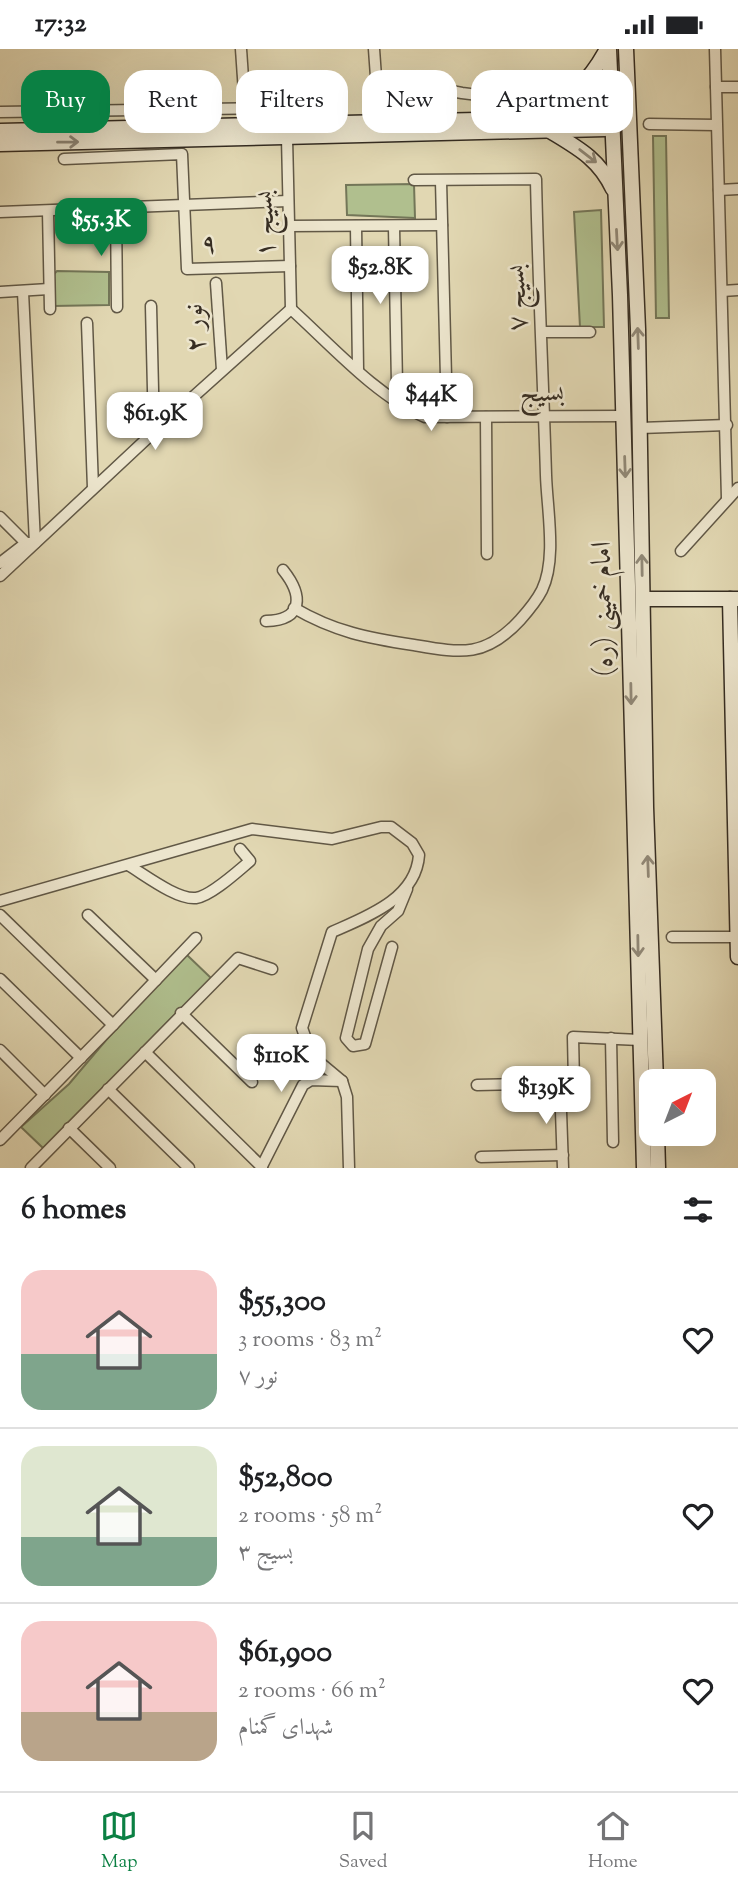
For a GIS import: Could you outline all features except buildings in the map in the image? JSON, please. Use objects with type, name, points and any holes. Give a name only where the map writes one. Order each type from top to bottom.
[{"type":"main road","points":[[595,70],[608,49]]},
{"type":"main road","name":"امام خمینی (ره)","points":[[608,49],[610,68]]},
{"type":"main road","name":"امام خمینی (ره)","points":[[625,70],[626,49]]},
{"type":"main road","points":[[348,128],[471,123]]},
{"type":"main road","points":[[0,131],[236,131]]},
{"type":"main road","points":[[348,131],[471,131]]},
{"type":"main road","points":[[0,144],[245,133]]},
{"type":"main road","points":[[553,133],[599,164],[615,193]]},
{"type":"main road","name":"امام خمینی (ره)","points":[[619,133],[615,193],[640,1040],[643,1069]]},
{"type":"main road","name":"امام خمینی (ره)","points":[[621,133],[638,329],[646,807],[656,1069]]},
{"type":"main road","points":[[643,599],[734,599],[738,957]]},
{"type":"main road","name":"امام خمینی (ره)","points":[[644,1168],[645,1146]]},
{"type":"main road","points":[[657,1146],[658,1168]]},
{"type":"street","points":[[242,49],[243,70]]},
{"type":"street","points":[[374,49],[376,77],[471,94]]},
{"type":"street","points":[[715,49],[727,498]]},
{"type":"street","points":[[716,87],[738,87]]},
{"type":"street","points":[[0,112],[236,107]]},
{"type":"street","points":[[649,124],[716,125]]},
{"type":"street","name":"بسیج ۱","points":[[290,133],[288,201],[291,309]]},
{"type":"street","points":[[64,159],[182,154],[184,205]]},
{"type":"street","name":"بسیج ۷","points":[[294,608],[318,622],[347,633],[444,650],[475,651],[497,642],[530,609],[542,590],[547,574],[549,514],[536,179],[441,181]]},
{"type":"street","points":[[414,180],[441,181],[447,417]]},
{"type":"street","points":[[719,190],[738,189]]},
{"type":"street","points":[[0,212],[288,201]]},
{"type":"street","name":"۹","points":[[184,205],[187,269],[290,266]]},
{"type":"street","points":[[116,209],[117,307]]},
{"type":"street","points":[[48,211],[50,309]]},
{"type":"street","points":[[290,226],[442,225]]},
{"type":"street","points":[[356,226],[358,369]]},
{"type":"street","points":[[394,227],[397,384]]},
{"type":"street","name":"نور ۲","points":[[216,283],[222,370]]},
{"type":"street","points":[[0,292],[49,289]]},
{"type":"street","points":[[722,291],[738,291]]},
{"type":"street","points":[[23,292],[28,391],[30,543]]},
{"type":"street","points":[[151,306],[154,432]]},
{"type":"street","points":[[0,576],[30,543],[291,309]]},
{"type":"street","name":"بسیج","points":[[291,309],[379,390],[403,407],[425,417],[623,415]]},
{"type":"street","points":[[87,323],[93,488]]},
{"type":"street","points":[[541,333],[590,332]]},
{"type":"street","points":[[486,417],[487,554]]},
{"type":"street","points":[[640,428],[727,425]]},
{"type":"street","points":[[681,551],[738,488]]},
{"type":"street","points":[[0,517],[30,543]]},
{"type":"street","points":[[0,562],[30,543]]},
{"type":"street","points":[[266,621],[286,618],[298,597],[283,570]]},
{"type":"street","points":[[0,901],[252,829],[332,839],[391,827],[412,843],[419,855],[418,863],[398,911],[381,926],[368,949],[346,1038],[353,1047],[365,1044],[392,947]]},
{"type":"street","points":[[128,865],[179,895],[197,898],[250,861],[240,849]]},
{"type":"street","points":[[349,1168],[347,1097],[342,1081],[312,1056],[302,1028],[332,932],[382,909],[410,880]]},
{"type":"street","points":[[0,915],[113,1024]]},
{"type":"street","points":[[88,915],[156,980]]},
{"type":"street","points":[[671,937],[738,937]]},
{"type":"street","points":[[0,1140],[196,938]]},
{"type":"street","points":[[31,1168],[238,958],[272,969]]},
{"type":"street","points":[[0,979],[81,1058]]},
{"type":"street","points":[[181,1013],[252,1083]]},
{"type":"street","points":[[477,1086],[574,1083],[573,1037],[640,1040]]},
{"type":"street","points":[[611,1038],[613,1142]]},
{"type":"street","points":[[0,1050],[45,1095]]},
{"type":"street","points":[[145,1052],[261,1167],[303,1085],[311,1080],[342,1081]]},
{"type":"street","points":[[560,1083],[563,1168]]},
{"type":"street","points":[[108,1089],[190,1168]]},
{"type":"street","points":[[69,1128],[110,1168]]},
{"type":"street","points":[[481,1157],[563,1155]]},
{"type":"green space","points":[[653,136],[666,136],[669,318],[656,318]]},
{"type":"green space","points":[[414,184],[415,218],[347,215],[346,185]]},
{"type":"green space","points":[[601,210],[604,327],[580,327],[574,212]]},
{"type":"green space","points":[[57,271],[109,272],[109,305],[53,306],[52,276]]},
{"type":"green space","points":[[186,954],[211,978],[43,1148],[21,1127],[69,1084]]}]
